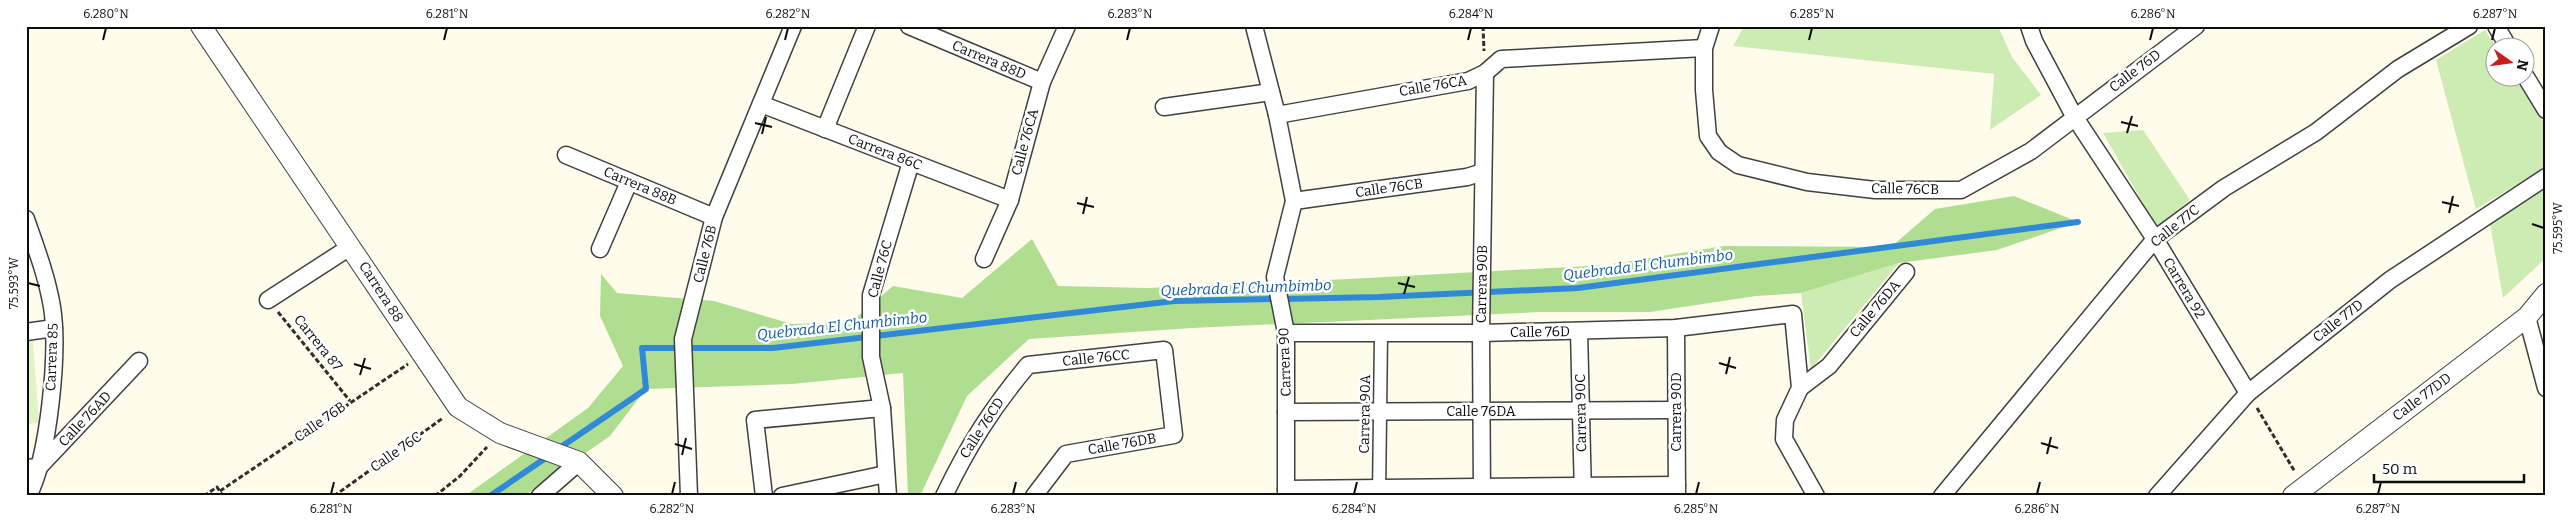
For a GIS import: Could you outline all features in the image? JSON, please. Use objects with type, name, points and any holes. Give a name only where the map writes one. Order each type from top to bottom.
[{"type":"street","name":"Carrera 88","points":[[201,26],[421,356],[458,407],[500,433],[570,458],[613,496]]},
{"type":"street","name":"Calle 76B","points":[[689,496],[683,339],[714,217],[794,26]]},
{"type":"street","points":[[825,129],[867,26]]},
{"type":"street","name":"Carrera 88D","points":[[909,26],[1042,82]]},
{"type":"street","name":"Calle 76CA","points":[[984,259],[1010,200],[1042,82],[1067,26]]},
{"type":"street","name":"Carrera 90","points":[[1254,26],[1277,115],[1294,201],[1275,276],[1286,333],[1286,493]]},
{"type":"street","points":[[1704,48],[1712,26]]},
{"type":"street","name":"Carrera 92","points":[[2029,26],[2034,42],[2074,116],[2155,239],[2248,393]]},
{"type":"street","name":"Calle 76D","points":[[2074,116],[2196,26]]},
{"type":"street","name":"Calle 77C","points":[[1942,496],[2155,239],[2224,188],[2316,132],[2398,69],[2469,26]]},
{"type":"street","points":[[2496,26],[2503,38]]},
{"type":"street","name":"Calle 76CA","points":[[1277,115],[1468,81],[1485,73],[1501,59],[1704,48]]},
{"type":"street","name":"Calle 76CB","points":[[1704,48],[1704,90],[1708,136],[1719,152],[1738,165],[1807,182],[1875,190],[1961,190],[2031,151],[2074,116]]},
{"type":"street","name":"Carrera 90B","points":[[1482,492],[1481,333],[1485,73]]},
{"type":"street","points":[[2533,88],[2546,110]]},
{"type":"street","points":[[1164,107],[1271,92]]},
{"type":"street","name":"Carrera 86C","points":[[761,104],[1010,200]]},
{"type":"street","name":"Carrera 88B","points":[[566,155],[714,217]]},
{"type":"street","name":"Calle 76C","points":[[882,408],[871,357],[871,295],[911,162]]},
{"type":"street","name":"Calle 76CB","points":[[1294,201],[1467,177],[1483,172]]},
{"type":"street","name":"Calle 77D","points":[[2157,496],[2248,393],[2390,280],[2546,177]]},
{"type":"street","points":[[600,249],[629,182]]},
{"type":"street","name":"Carrera 85","points":[[26,219],[49,289],[54,328],[51,390],[28,496]]},
{"type":"street","points":[[268,300],[350,247]]},
{"type":"street","name":"Calle 76DA","points":[[1800,388],[1828,366],[1906,272]]},
{"type":"street","name":"Calle 77DD","points":[[2303,492],[2527,318],[2546,294]]},
{"type":"street","name":"Calle 76D","points":[[1286,333],[1481,333],[1676,328],[1793,314],[1800,388]]},
{"type":"street","points":[[2527,318],[2546,388]]},
{"type":"street","points":[[26,332],[54,328]]},
{"type":"street","name":"Carrera 90D","points":[[1676,328],[1677,490]]},
{"type":"street","name":"Carrera 90C","points":[[1579,331],[1583,491]]},
{"type":"street","name":"Carrera 90A","points":[[1379,492],[1381,334]]},
{"type":"street","name":"Calle 76CC","points":[[1028,365],[1164,350]]},
{"type":"street","name":"Calle 76DB","points":[[1034,496],[1066,454],[1174,435],[1164,350]]},
{"type":"street","name":"Calle 76AD","points":[[33,467],[140,362]]},
{"type":"street","name":"Calle 76CD","points":[[944,496],[966,450],[999,399],[1028,365]]},
{"type":"street","points":[[1800,388],[1785,420],[1784,439],[1816,496]]},
{"type":"street","points":[[764,496],[755,420],[882,408],[888,496]]},
{"type":"street","name":"Calle 76DA","points":[[1286,412],[1676,410]]},
{"type":"street","points":[[540,496],[570,458]]},
{"type":"street","points":[[782,496],[886,474]]},
{"type":"street","points":[[1286,493],[1677,490]]},
{"type":"path","name":"Carrera 87","points":[[268,300],[350,401]]},
{"type":"path","name":"Calle 76B","points":[[220,492],[350,401],[421,356]]},
{"type":"path","points":[[2248,393],[2303,492]]},
{"type":"path","name":"Calle 76C","points":[[334,496],[458,407]]},
{"type":"path","points":[[434,496],[460,476],[500,433]]},
{"type":"path","points":[[204,496],[217,487],[223,496]]},
{"type":"green space","points":[[1744,26],[1998,26],[2012,57],[2041,95],[1990,130],[1994,74],[1733,46]]},
{"type":"green space","points":[[2485,30],[2490,38],[2484,38],[2484,88],[2522,88],[2546,125],[2546,167],[2476,209],[2436,60]]},
{"type":"green space","points":[[2143,130],[2190,200],[2157,228],[2103,133]]},
{"type":"green space","points":[[2546,183],[2546,258],[2503,298],[2490,224]]},
{"type":"green space","points":[[2014,196],[2078,222],[1997,250],[1899,263],[1801,293],[1756,296],[1650,312],[1540,312],[1192,328],[1029,339],[967,396],[920,496],[908,496],[903,373],[792,384],[646,389],[610,436],[524,496],[465,496],[588,408],[623,366],[600,316],[601,274],[617,293],[714,301],[792,324],[851,322],[893,286],[962,298],[1032,239],[1058,286],[1147,288],[1606,265],[1724,246],[1891,247],[1935,209]]},
{"type":"green space","points":[[1899,263],[1811,369],[1801,293]]},
{"type":"green space","points":[[26,341],[33,341],[39,423],[26,424]]},
{"type":"waterway","name":"Quebrada El Chumbimbo","points":[[558,449],[646,389],[642,348],[773,348],[1174,301],[1379,297],[1578,288],[2078,222]]},
{"type":"waterway","name":"Quebrada El Chumbimbo","points":[[490,496],[550,455]]}]
